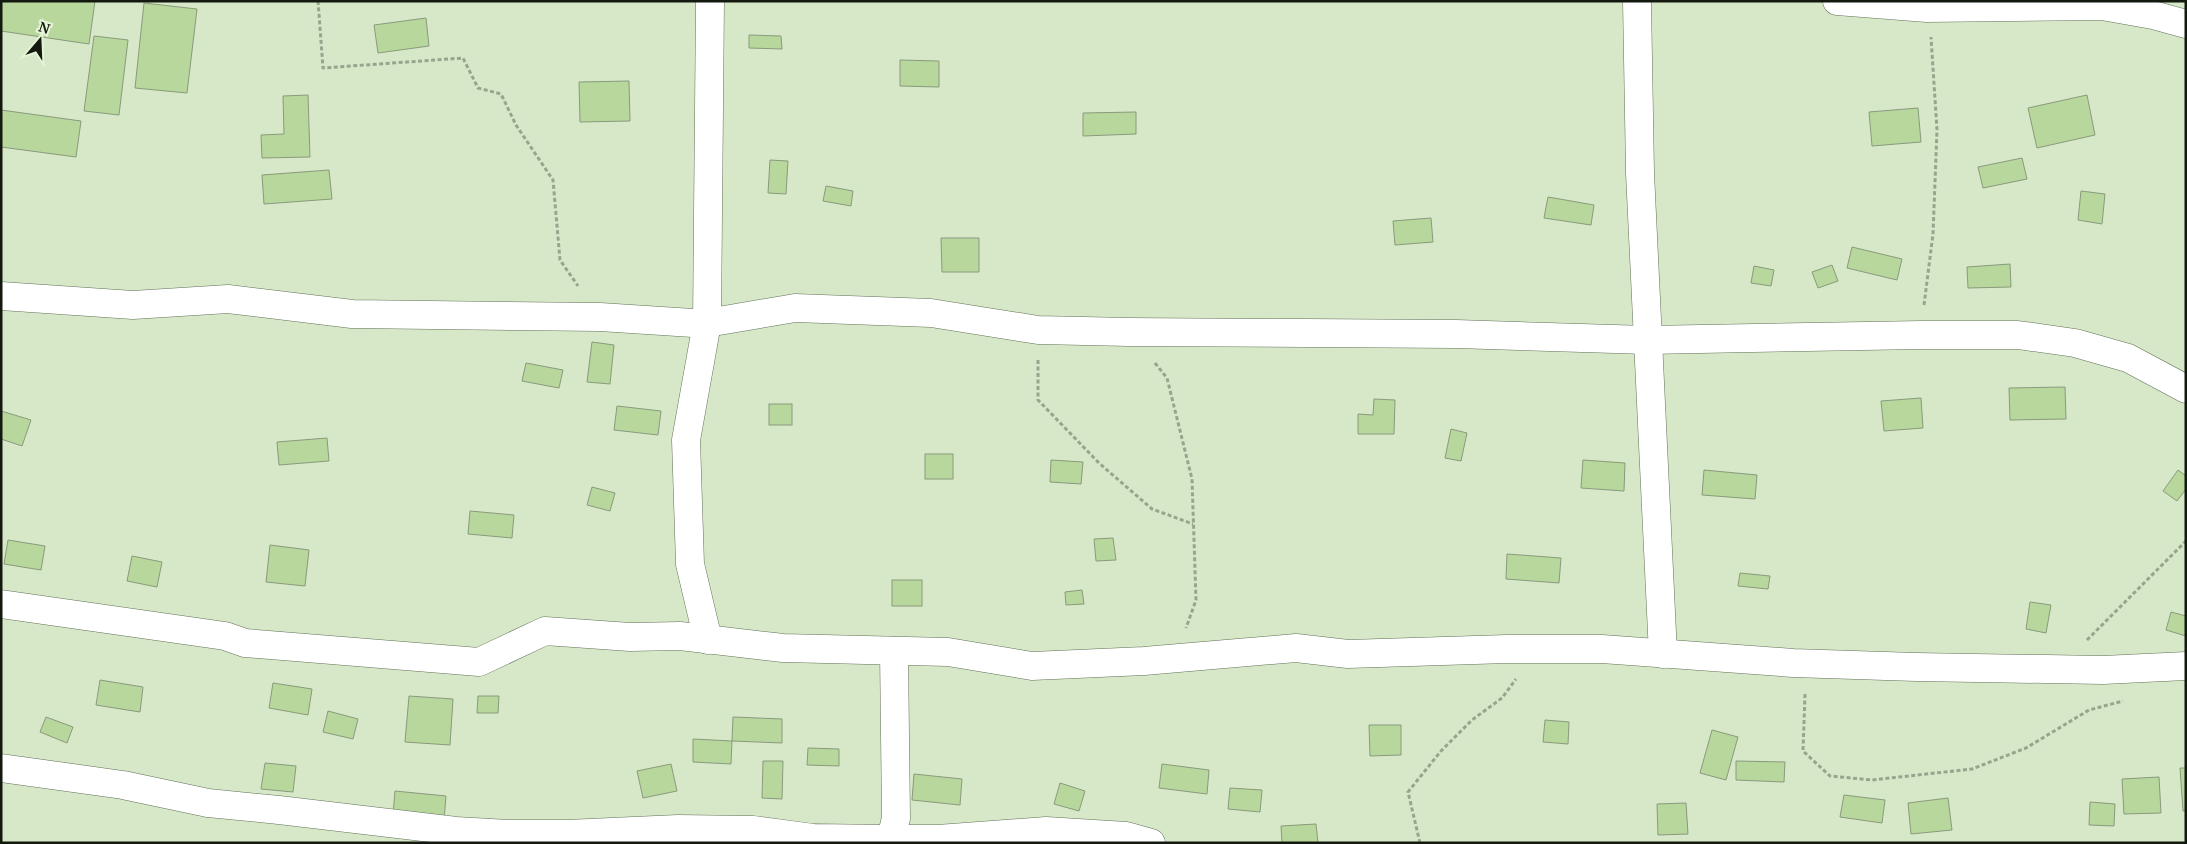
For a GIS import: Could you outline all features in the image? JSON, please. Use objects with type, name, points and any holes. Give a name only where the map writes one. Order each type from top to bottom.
[{"type":"street","points":[[708,640],[690,564],[686,440],[707,323],[710,1]]},
{"type":"street","points":[[1637,1],[1640,173],[1663,654]]},
{"type":"street","points":[[1837,1],[1927,8],[2063,3],[2102,6],[2153,15],[2186,24]]},
{"type":"street","points":[[1,296],[133,305],[228,299],[352,314],[600,317],[707,323],[795,308],[931,313],[1038,330],[1129,332],[1456,334],[1647,340],[1922,335],[2018,336],[2075,343],[2128,358],[2186,389]]},
{"type":"street","points":[[1,604],[225,636],[245,643],[479,662],[545,631],[630,637],[680,636],[783,648],[948,652],[1032,666],[1176,658],[1296,648],[1348,654],[1602,649],[1806,664],[1916,667],[2103,670],[2186,666]]},
{"type":"street","points":[[891,841],[896,818],[894,651]]},
{"type":"street","points":[[1,768],[123,785],[208,804],[279,810],[456,831],[508,834],[567,834],[678,829],[734,830],[813,838],[891,841],[1046,831],[1126,836],[1151,843]]},
{"type":"path","points":[[318,1],[323,68],[463,58],[478,88],[501,94],[516,125],[553,180],[560,260],[600,317]]},
{"type":"path","points":[[1922,335],[1933,234],[1937,130],[1931,35],[1927,8]]},
{"type":"path","points":[[1038,330],[1038,400],[1099,463],[1152,508],[1193,524]]},
{"type":"path","points":[[1129,332],[1168,378],[1192,479],[1196,600],[1176,658]]},
{"type":"path","points":[[2059,668],[2186,541]]},
{"type":"path","points":[[1420,843],[1408,792],[1441,750],[1472,720],[1502,698],[1518,676],[1526,649]]},
{"type":"path","points":[[1806,664],[1802,752],[1830,776],[1872,780],[1972,769],[2026,748],[2089,710],[2131,699]]},
{"type":"building","points":[[1,1],[95,1],[89,44],[1,31]]},
{"type":"building","points":[[144,3],[197,9],[187,93],[135,88]]},
{"type":"building","points":[[426,18],[429,46],[378,53],[374,25]]},
{"type":"building","points":[[749,35],[781,36],[782,49],[749,48]]},
{"type":"building","points":[[94,36],[128,40],[119,115],[84,111]]},
{"type":"building","points":[[900,60],[939,61],[939,87],[900,86]]},
{"type":"building","points":[[629,81],[630,121],[580,122],[579,82]]},
{"type":"building","points":[[308,95],[310,157],[262,158],[261,135],[284,134],[283,96]]},
{"type":"building","points":[[2087,95],[2095,135],[2037,148],[2028,108]]},
{"type":"building","points":[[1918,108],[1921,142],[1872,146],[1869,112]]},
{"type":"building","points":[[1,110],[81,121],[76,157],[1,147]]},
{"type":"building","points":[[1136,112],[1136,134],[1083,136],[1083,113]]},
{"type":"building","points":[[2022,158],[2027,179],[1983,188],[1978,167]]},
{"type":"building","points":[[770,160],[788,161],[786,194],[768,193]]},
{"type":"building","points":[[329,170],[332,199],[264,204],[262,175]]},
{"type":"building","points":[[826,186],[853,191],[851,206],[823,201]]},
{"type":"building","points":[[2081,191],[2105,194],[2102,224],[2078,220]]},
{"type":"building","points":[[1548,197],[1594,205],[1591,225],[1544,218]]},
{"type":"building","points":[[1431,218],[1433,242],[1395,245],[1393,221]]},
{"type":"building","points":[[941,238],[979,238],[979,272],[942,272]]},
{"type":"building","points":[[1852,247],[1902,259],[1897,280],[1847,268]]},
{"type":"building","points":[[2010,264],[2011,287],[1968,288],[1967,267]]},
{"type":"building","points":[[1832,265],[1838,281],[1818,288],[1812,272]]},
{"type":"building","points":[[1754,266],[1774,270],[1771,286],[1751,283]]},
{"type":"building","points":[[592,342],[614,345],[610,384],[587,382]]},
{"type":"building","points":[[526,363],[563,370],[559,388],[522,381]]},
{"type":"building","points":[[2065,387],[2066,419],[2010,420],[2009,388]]},
{"type":"building","points":[[1921,398],[1923,428],[1884,431],[1881,401]]},
{"type":"building","points":[[1374,399],[1395,400],[1394,434],[1358,434],[1358,414],[1373,415]]},
{"type":"building","points":[[769,404],[792,404],[792,425],[769,425]]},
{"type":"building","points":[[617,406],[661,411],[658,435],[614,430]]},
{"type":"building","points":[[1,411],[31,420],[22,446],[1,439]]},
{"type":"building","points":[[1451,429],[1467,433],[1461,461],[1445,458]]},
{"type":"building","points":[[327,438],[329,461],[279,465],[277,442]]},
{"type":"building","points":[[925,454],[953,454],[953,479],[925,479]]},
{"type":"building","points":[[1051,460],[1083,462],[1081,484],[1050,482]]},
{"type":"building","points":[[1583,460],[1625,463],[1624,491],[1581,488]]},
{"type":"building","points":[[1704,470],[1757,475],[1755,499],[1702,495]]},
{"type":"building","points":[[2178,470],[2186,476],[2186,489],[2177,501],[2163,491]]},
{"type":"building","points":[[592,487],[615,493],[610,511],[587,505]]},
{"type":"building","points":[[470,511],[514,515],[512,538],[468,534]]},
{"type":"building","points":[[1113,538],[1116,560],[1096,561],[1094,539]]},
{"type":"building","points":[[8,540],[45,546],[41,570],[4,564]]},
{"type":"building","points":[[270,545],[309,550],[305,586],[266,582]]},
{"type":"building","points":[[1507,554],[1561,558],[1559,583],[1506,579]]},
{"type":"building","points":[[132,556],[162,562],[157,587],[127,581]]},
{"type":"building","points":[[1740,573],[1770,576],[1768,589],[1738,586]]},
{"type":"building","points":[[892,580],[922,580],[922,606],[892,606]]},
{"type":"building","points":[[1082,590],[1084,604],[1066,605],[1065,592]]},
{"type":"building","points":[[2030,602],[2051,605],[2046,633],[2026,629]]},
{"type":"building","points":[[2171,612],[2186,616],[2186,636],[2166,630]]},
{"type":"building","points":[[100,680],[143,687],[140,712],[96,705]]},
{"type":"building","points":[[273,683],[312,689],[308,715],[269,708]]},
{"type":"building","points":[[409,696],[453,699],[450,745],[405,742]]},
{"type":"building","points":[[478,696],[499,696],[498,713],[477,713]]},
{"type":"building","points":[[328,711],[358,719],[353,739],[323,732]]},
{"type":"building","points":[[46,717],[73,727],[67,743],[40,732]]},
{"type":"building","points":[[733,717],[782,719],[782,743],[732,741]]},
{"type":"building","points":[[1545,720],[1569,722],[1568,744],[1543,742]]},
{"type":"building","points":[[1369,725],[1401,725],[1401,755],[1370,756]]},
{"type":"building","points":[[1712,730],[1738,737],[1726,780],[1700,773]]},
{"type":"building","points":[[693,739],[732,741],[731,764],[693,762]]},
{"type":"building","points":[[808,748],[839,749],[839,766],[807,765]]},
{"type":"building","points":[[763,761],[783,761],[782,799],[762,798]]},
{"type":"building","points":[[1736,761],[1785,762],[1784,782],[1736,780]]},
{"type":"building","points":[[265,763],[296,766],[293,792],[261,789]]},
{"type":"building","points":[[671,764],[677,791],[643,798],[637,771]]},
{"type":"building","points":[[1162,764],[1209,770],[1207,794],[1159,788]]},
{"type":"building","points":[[2180,768],[2186,768],[2186,811],[2183,811]]},
{"type":"building","points":[[914,774],[962,779],[960,805],[912,800]]},
{"type":"building","points":[[2159,777],[2161,813],[2124,814],[2122,779]]},
{"type":"building","points":[[1060,783],[1085,791],[1079,811],[1054,804]]},
{"type":"building","points":[[1230,788],[1262,790],[1260,812],[1228,809]]},
{"type":"building","points":[[395,791],[446,796],[444,820],[393,815]]},
{"type":"building","points":[[1844,795],[1885,800],[1882,823],[1840,817]]},
{"type":"building","points":[[1948,798],[1952,830],[1911,834],[1908,803]]},
{"type":"building","points":[[2090,802],[2115,804],[2114,826],[2089,825]]},
{"type":"building","points":[[1686,803],[1688,834],[1658,835],[1657,804]]},
{"type":"building","points":[[1316,824],[1318,843],[1282,843],[1281,826]]}]
